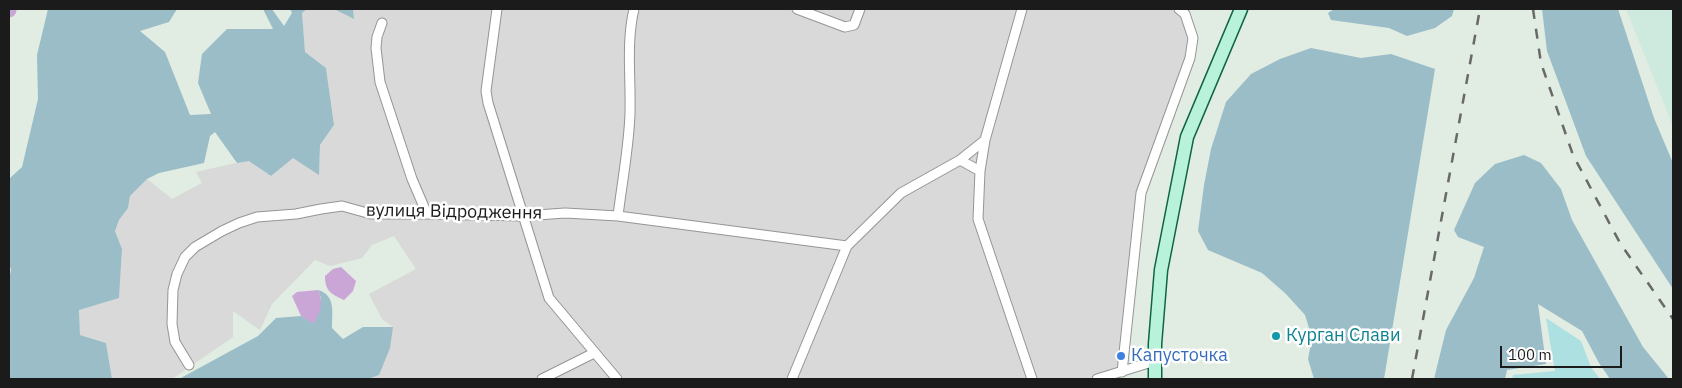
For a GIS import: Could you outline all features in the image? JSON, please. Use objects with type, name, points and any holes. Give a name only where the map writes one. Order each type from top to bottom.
[{"type":"main road","points":[[1155,379],[1161,270],[1187,137],[1230,33],[1242,9]]},
{"type":"street","points":[[618,216],[630,116],[631,91],[628,52],[630,26],[634,9]]},
{"type":"street","points":[[797,9],[846,27],[854,25],[860,9]]},
{"type":"street","points":[[1022,9],[985,140],[980,171],[978,219],[1032,379]]},
{"type":"street","points":[[1122,372],[1142,193],[1190,58],[1193,38],[1185,14],[1179,9]]},
{"type":"street","points":[[495,10],[486,91],[490,114],[549,298],[617,379]]},
{"type":"street","points":[[382,23],[377,37],[376,48],[380,82],[412,179],[427,214]]},
{"type":"street","points":[[792,379],[847,246],[901,193],[960,160],[985,140]]},
{"type":"street","points":[[960,160],[980,171]]},
{"type":"street","name":"вулиця Відродження","points":[[189,365],[176,342],[172,324],[173,290],[176,274],[185,257],[206,240],[239,223],[256,217],[296,214],[321,208],[342,206],[371,214],[524,216],[566,213],[618,216],[847,246]]},
{"type":"street","points":[[542,379],[594,353]]},
{"type":"street","points":[[1097,379],[1155,361]]},
{"type":"shaded area","points":[[48,9],[177,9],[169,22],[140,31],[165,52],[190,115],[211,114],[198,83],[202,54],[227,29],[273,29],[263,9],[272,9],[284,26],[292,13],[290,9],[307,9],[302,13],[305,52],[326,68],[334,125],[320,145],[319,175],[293,158],[271,176],[249,161],[237,163],[215,132],[210,136],[204,163],[159,173],[147,179],[130,196],[128,208],[119,220],[115,231],[122,249],[119,298],[79,310],[80,335],[106,343],[112,379],[9,379],[10,178],[22,167],[38,99],[37,55]]},
{"type":"shaded area","points":[[307,9],[334,9],[354,19],[353,9],[1179,9],[1193,38],[1141,193],[1122,372],[1098,379],[368,379],[379,375],[393,327],[382,319],[369,294],[416,269],[394,236],[372,245],[362,258],[330,266],[315,260],[272,304],[260,330],[233,311],[233,337],[172,379],[112,379],[106,343],[80,335],[79,309],[119,298],[122,249],[115,231],[119,220],[128,208],[130,196],[147,179],[172,199],[202,183],[196,172],[249,160],[271,176],[293,157],[319,174],[320,145],[334,125],[326,68],[305,52],[302,13]]},
{"type":"shaded area","points":[[334,9],[353,9],[354,19]]},
{"type":"shaded area","points":[[1334,9],[1454,9],[1452,16],[1435,28],[1407,36],[1389,28],[1331,20],[1328,13]]},
{"type":"shaded area","points":[[1542,9],[1618,9],[1654,118],[1673,163],[1673,289],[1586,156],[1547,51]]},
{"type":"shaded area","points":[[1311,48],[1361,58],[1391,54],[1435,69],[1384,379],[1314,379],[1308,359],[1312,338],[1305,315],[1286,294],[1262,273],[1208,250],[1198,231],[1211,149],[1226,102],[1251,74],[1280,59]]},
{"type":"shaded area","points":[[1524,155],[1541,163],[1561,189],[1572,220],[1643,347],[1669,379],[1610,379],[1582,331],[1538,304],[1546,364],[1507,370],[1505,379],[1434,379],[1446,330],[1474,278],[1484,247],[1458,237],[1454,230],[1475,183],[1495,164]]},
{"type":"shaded area","points":[[341,267],[356,281],[353,291],[344,300],[330,292],[325,281],[325,276],[333,269]]},
{"type":"shaded area","points":[[318,290],[328,296],[332,305],[332,328],[343,339],[363,327],[393,327],[390,348],[379,375],[368,379],[179,379],[258,336],[276,318],[301,316],[314,323],[321,298]]},
{"type":"shaded area","points":[[318,290],[321,299],[314,324],[301,316],[292,296],[297,292]]},
{"type":"shaded area","points":[[1546,318],[1581,341],[1591,367],[1600,379],[1512,379],[1513,375],[1555,371]]},
{"type":"green space","points":[[1626,9],[1673,9],[1673,126]]},
{"type":"railway","points":[[1412,379],[1480,9]]},
{"type":"railway","points":[[1533,9],[1541,63],[1573,155],[1620,243],[1673,319]]},
{"type":"place","name":"Курган Слави","points":[[1276,336]]},
{"type":"place","name":"Капусточка","points":[[1121,356]]}]
